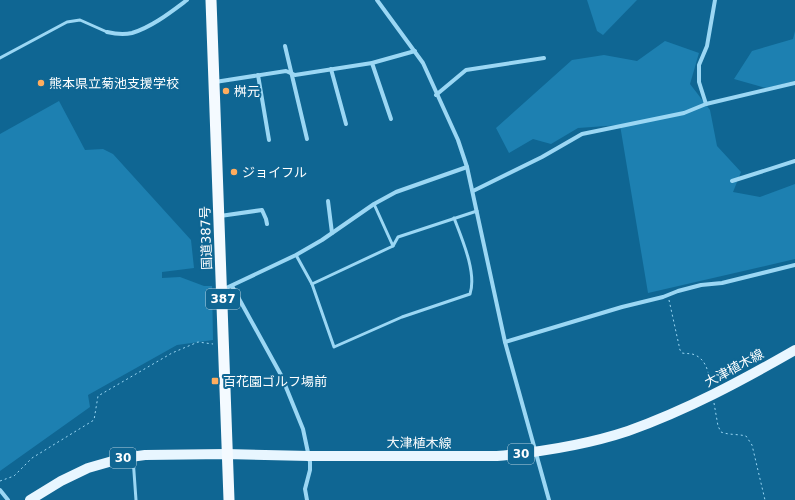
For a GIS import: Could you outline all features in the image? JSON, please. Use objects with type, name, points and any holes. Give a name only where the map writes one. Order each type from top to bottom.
[{"type":"highway","name":"国道387号","points":[[211,0],[220,216],[227,288],[224,346],[226,454],[229,500]]},
{"type":"main road","name":"大津植木線","points":[[30,500],[61,481],[83,470],[100,464],[132,457],[226,454],[475,457],[535,452],[600,439],[628,431],[702,400],[795,350]]},
{"type":"street","points":[[107,32],[117,34],[132,33],[150,25],[187,0]]},
{"type":"street","points":[[376,0],[423,63],[436,95],[458,140],[473,191],[505,342],[549,500]]},
{"type":"street","points":[[706,104],[699,82],[699,65],[707,46],[714,0]]},
{"type":"street","points":[[285,46],[307,139]]},
{"type":"street","points":[[215,82],[286,71],[295,74],[372,63],[415,52]]},
{"type":"street","points":[[436,95],[466,70],[544,58]]},
{"type":"street","points":[[372,63],[391,119]]},
{"type":"street","points":[[331,69],[346,124]]},
{"type":"street","points":[[258,75],[269,140]]},
{"type":"street","points":[[473,191],[542,157],[582,134],[684,113],[706,104],[795,83]]},
{"type":"street","points":[[732,181],[795,161]]},
{"type":"street","points":[[307,500],[305,489],[310,470],[309,456],[303,429],[281,375],[227,288],[296,255],[332,233],[374,204],[396,192],[467,167]]},
{"type":"street","points":[[328,201],[332,233]]},
{"type":"street","points":[[220,216],[262,210],[266,219],[266,224]]},
{"type":"street","points":[[505,342],[622,307],[663,297],[678,291],[701,285],[722,283],[795,265]]},
{"type":"street","points":[[0,490],[8,500]]},
{"type":"lane","points":[[0,58],[66,22],[80,20],[107,32]]},
{"type":"lane","points":[[374,204],[393,246]]},
{"type":"lane","points":[[312,284],[393,246],[398,237],[477,211]]},
{"type":"lane","points":[[296,255],[312,284],[334,347],[402,317],[470,294],[473,286],[466,248],[454,218]]},
{"type":"lane","points":[[132,457],[136,500]]},
{"type":"path","points":[[0,481],[14,476],[32,458],[94,420],[98,396],[108,389],[172,353],[198,342],[224,346]]},
{"type":"shaded area","points":[[587,0],[637,0],[603,35],[597,31]]},
{"type":"shaded area","points":[[795,31],[795,81],[766,88],[734,79],[752,51],[793,39]]},
{"type":"shaded area","points":[[665,41],[699,53],[690,84],[710,110],[717,146],[741,172],[733,192],[760,197],[795,184],[795,259],[648,293],[620,125],[578,128],[551,144],[533,139],[509,153],[496,128],[572,60],[604,55],[637,61]]},
{"type":"shaded area","points":[[59,101],[85,150],[103,149],[113,154],[191,240],[194,268],[162,272],[162,278],[180,277],[204,286],[212,286],[213,340],[177,345],[88,395],[90,407],[0,471],[0,134]]},
{"type":"place","name":"熊本県立菊池支援学校","points":[[41,83]]},
{"type":"place","name":"桝元","points":[[226,91]]},
{"type":"place","name":"ジョイフル","points":[[234,172]]},
{"type":"place","name":"百花園ゴルフ場前","points":[[215,381]]}]
